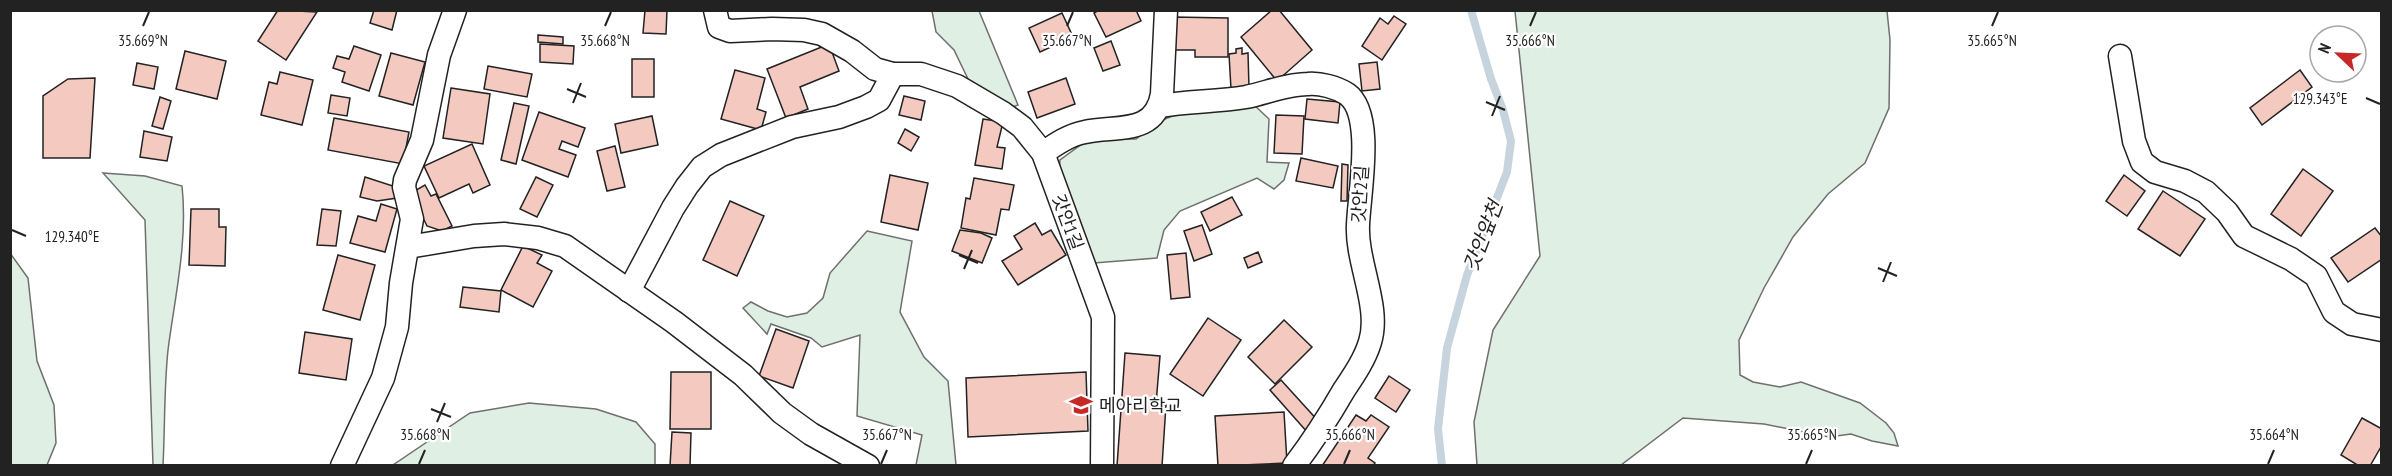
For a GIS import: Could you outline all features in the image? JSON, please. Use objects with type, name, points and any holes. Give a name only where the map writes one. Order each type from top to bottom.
[{"type":"street","points":[[342,465],[383,378],[397,327],[401,283],[412,219],[405,180],[422,140],[439,55],[455,10]]},
{"type":"street","name":"갓안1길","points":[[715,10],[719,27],[730,31],[804,30],[822,34],[852,51],[875,69],[893,74],[921,74],[957,86],[1022,127],[1042,153],[1103,317],[1102,465]]},
{"type":"street","points":[[1042,153],[1061,140],[1085,132],[1126,128],[1144,123],[1160,106],[1166,10]]},
{"type":"street","points":[[2120,56],[2134,141],[2142,162],[2155,172],[2185,181],[2206,192],[2227,212],[2244,236],[2291,259],[2316,276],[2334,312],[2352,324],[2382,330]]},
{"type":"street","points":[[629,291],[678,201],[702,167],[721,156],[792,127],[839,117],[866,107],[879,100],[893,74]]},
{"type":"street","name":"갓안2길","points":[[1160,106],[1244,97],[1307,84],[1328,86],[1347,94],[1357,105],[1362,121],[1363,154],[1357,229],[1366,288],[1374,314],[1370,341],[1346,387],[1315,438],[1294,465]]},
{"type":"street","points":[[408,247],[474,236],[504,234],[538,238],[565,246],[674,322],[743,375],[782,413],[812,434],[868,465]]},
{"type":"green space","points":[[932,11],[979,11],[1018,105],[1013,107],[969,81],[954,50],[936,32]]},
{"type":"green space","points":[[1515,11],[1887,11],[1890,40],[1889,108],[1865,163],[1828,194],[1793,237],[1764,288],[1739,340],[1740,375],[1753,382],[1780,387],[1801,382],[1860,403],[1886,423],[1894,433],[1898,446],[1851,434],[1829,437],[1764,424],[1683,418],[1621,465],[1477,465],[1474,422],[1493,330],[1540,256]]},
{"type":"green space","points":[[1253,104],[1269,119],[1267,162],[1289,163],[1284,180],[1274,189],[1257,178],[1180,211],[1164,230],[1157,258],[1094,263],[1059,174],[1060,160],[1082,144],[1102,139],[1136,139],[1160,121],[1180,113]]},
{"type":"green space","points":[[103,173],[145,176],[182,186],[182,248],[168,350],[163,465],[153,465],[145,220]]},
{"type":"green space","points":[[867,231],[912,241],[900,312],[924,357],[948,381],[956,465],[916,465],[922,435],[857,416],[860,335],[822,347],[811,338],[771,324],[767,334],[743,308],[751,302],[787,317],[807,313],[823,298],[830,273]]},
{"type":"green space","points":[[10,253],[28,278],[37,361],[54,405],[56,443],[47,465],[11,465]]},
{"type":"green space","points":[[529,403],[596,409],[636,422],[655,444],[655,465],[393,465],[470,413]]},
{"type":"building","points":[[278,10],[317,12],[286,60],[258,41]]},
{"type":"building","points":[[374,10],[397,10],[392,30],[370,23]]},
{"type":"building","points":[[645,10],[667,10],[666,34],[643,33]]},
{"type":"building","points":[[1099,10],[1136,10],[1141,21],[1106,37],[1094,13]]},
{"type":"building","points":[[1272,10],[1279,10],[1312,50],[1277,81],[1241,37]]},
{"type":"building","points":[[1062,13],[1073,37],[1040,52],[1029,28]]},
{"type":"building","points":[[1394,16],[1406,24],[1382,60],[1362,46],[1380,18],[1388,24]]},
{"type":"building","points":[[1173,17],[1228,18],[1228,57],[1195,57],[1195,50],[1173,50]]},
{"type":"building","points":[[538,35],[563,37],[563,44],[538,42]]},
{"type":"building","points":[[1111,41],[1120,65],[1103,71],[1094,48]]},
{"type":"building","points":[[540,44],[574,46],[573,64],[540,62]]},
{"type":"building","points":[[829,44],[839,71],[800,87],[808,109],[786,118],[767,69]]},
{"type":"building","points":[[354,46],[381,55],[369,91],[342,82],[345,72],[333,68],[337,56],[349,59]]},
{"type":"building","points":[[1242,48],[1242,54],[1248,53],[1249,88],[1231,89],[1229,54],[1236,53],[1236,49]]},
{"type":"building","points":[[185,51],[226,61],[217,99],[176,89]]},
{"type":"building","points":[[391,53],[425,62],[413,105],[379,96]]},
{"type":"building","points":[[632,59],[654,59],[654,97],[632,97]]},
{"type":"building","points":[[1377,62],[1380,89],[1362,91],[1359,64]]},
{"type":"building","points":[[137,63],[158,67],[154,89],[133,85]]},
{"type":"building","points":[[488,66],[532,74],[527,97],[484,89]]},
{"type":"building","points":[[735,70],[765,78],[757,109],[766,112],[761,130],[721,119]]},
{"type":"building","points":[[2300,70],[2312,87],[2262,125],[2250,108]]},
{"type":"building","points":[[280,72],[313,80],[302,125],[261,115],[269,82],[277,84]]},
{"type":"building","points":[[95,78],[90,158],[43,158],[43,96],[68,79]]},
{"type":"building","points":[[1066,78],[1075,104],[1037,118],[1028,92]]},
{"type":"building","points":[[451,88],[490,94],[483,144],[443,138]]},
{"type":"building","points":[[331,95],[350,98],[347,116],[328,113]]},
{"type":"building","points":[[904,96],[925,101],[921,120],[899,115]]},
{"type":"building","points":[[160,97],[171,101],[163,129],[152,126]]},
{"type":"building","points":[[1307,99],[1340,102],[1338,123],[1305,119]]},
{"type":"building","points":[[514,103],[529,106],[516,164],[501,160]]},
{"type":"building","points":[[539,112],[585,128],[578,147],[562,141],[559,149],[576,155],[568,177],[522,160]]},
{"type":"building","points":[[1276,115],[1304,116],[1302,154],[1274,153]]},
{"type":"building","points":[[652,116],[658,145],[621,153],[615,124]]},
{"type":"building","points":[[334,118],[409,132],[403,164],[328,150]]},
{"type":"building","points":[[983,119],[1003,122],[997,147],[1005,148],[1002,169],[975,165]]},
{"type":"building","points":[[905,129],[919,137],[911,151],[898,143]]},
{"type":"building","points":[[144,131],[172,137],[167,161],[140,157]]},
{"type":"building","points":[[472,144],[490,185],[473,193],[469,184],[439,198],[424,166]]},
{"type":"building","points":[[615,146],[625,187],[607,191],[597,151]]},
{"type":"building","points":[[1301,158],[1338,166],[1333,188],[1296,181]]},
{"type":"building","points":[[1342,164],[1348,165],[1347,201],[1341,201]]},
{"type":"building","points":[[2303,169],[2333,191],[2301,236],[2271,214]]},
{"type":"building","points":[[890,175],[928,183],[918,230],[881,222]]},
{"type":"building","points":[[2124,175],[2145,191],[2127,216],[2106,201]]},
{"type":"building","points":[[365,177],[396,187],[397,198],[377,201],[360,197]]},
{"type":"building","points":[[536,177],[553,185],[537,217],[520,209]]},
{"type":"building","points":[[974,178],[1014,185],[1009,210],[1001,209],[996,235],[961,228],[966,198],[970,199]]},
{"type":"building","points":[[425,185],[431,196],[436,194],[452,226],[442,231],[427,226],[411,193]]},
{"type":"building","points":[[2163,191],[2205,219],[2180,256],[2138,229]]},
{"type":"building","points":[[1232,197],[1242,215],[1210,231],[1201,212]]},
{"type":"building","points":[[730,201],[764,216],[737,276],[703,260]]},
{"type":"building","points":[[381,204],[397,209],[385,252],[350,243],[358,216],[376,221]]},
{"type":"building","points":[[191,209],[219,209],[219,227],[226,227],[225,266],[189,265]]},
{"type":"building","points":[[322,209],[341,211],[336,246],[317,245]]},
{"type":"building","points":[[1035,223],[1042,235],[1051,230],[1066,255],[1018,285],[1002,261],[1022,249],[1014,236]]},
{"type":"building","points":[[1202,225],[1212,254],[1194,261],[1184,231]]},
{"type":"building","points":[[2375,228],[2382,237],[2382,259],[2348,282],[2331,258]]},
{"type":"building","points":[[960,230],[981,233],[992,238],[982,263],[952,251]]},
{"type":"building","points":[[523,246],[542,255],[537,263],[552,271],[533,307],[501,290]]},
{"type":"building","points":[[1258,252],[1262,262],[1248,268],[1244,258]]},
{"type":"building","points":[[1186,253],[1190,297],[1171,299],[1167,255]]},
{"type":"building","points":[[338,255],[375,265],[360,320],[323,310]]},
{"type":"building","points":[[463,287],[501,291],[499,312],[460,307]]},
{"type":"building","points":[[1208,318],[1241,340],[1203,396],[1170,374]]},
{"type":"building","points":[[1284,320],[1312,347],[1275,384],[1248,357]]},
{"type":"building","points":[[776,329],[809,341],[793,388],[759,376]]},
{"type":"building","points":[[305,332],[352,339],[346,380],[299,373]]},
{"type":"building","points":[[1125,353],[1160,356],[1156,404],[1166,405],[1162,466],[1117,466]]},
{"type":"building","points":[[671,372],[711,372],[711,429],[670,429]]},
{"type":"building","points":[[1086,372],[1088,431],[968,437],[966,378]]},
{"type":"building","points":[[1389,376],[1410,390],[1396,412],[1375,398]]},
{"type":"building","points":[[1281,380],[1320,423],[1308,433],[1270,390]]},
{"type":"building","points":[[1284,412],[1287,463],[1218,466],[1215,416]]},
{"type":"building","points":[[1356,415],[1366,421],[1371,415],[1389,427],[1368,458],[1375,463],[1373,466],[1322,466]]},
{"type":"building","points":[[2362,418],[2382,429],[2382,445],[2370,466],[2359,466],[2341,455]]},
{"type":"building","points":[[672,432],[691,433],[690,466],[670,466]]},
{"type":"waterway","name":"갓안앞천","points":[[1442,466],[1438,429],[1447,348],[1467,275],[1507,172],[1511,141],[1471,10]]},
{"type":"place","name":"메아리학교","points":[[1081,405]]}]
